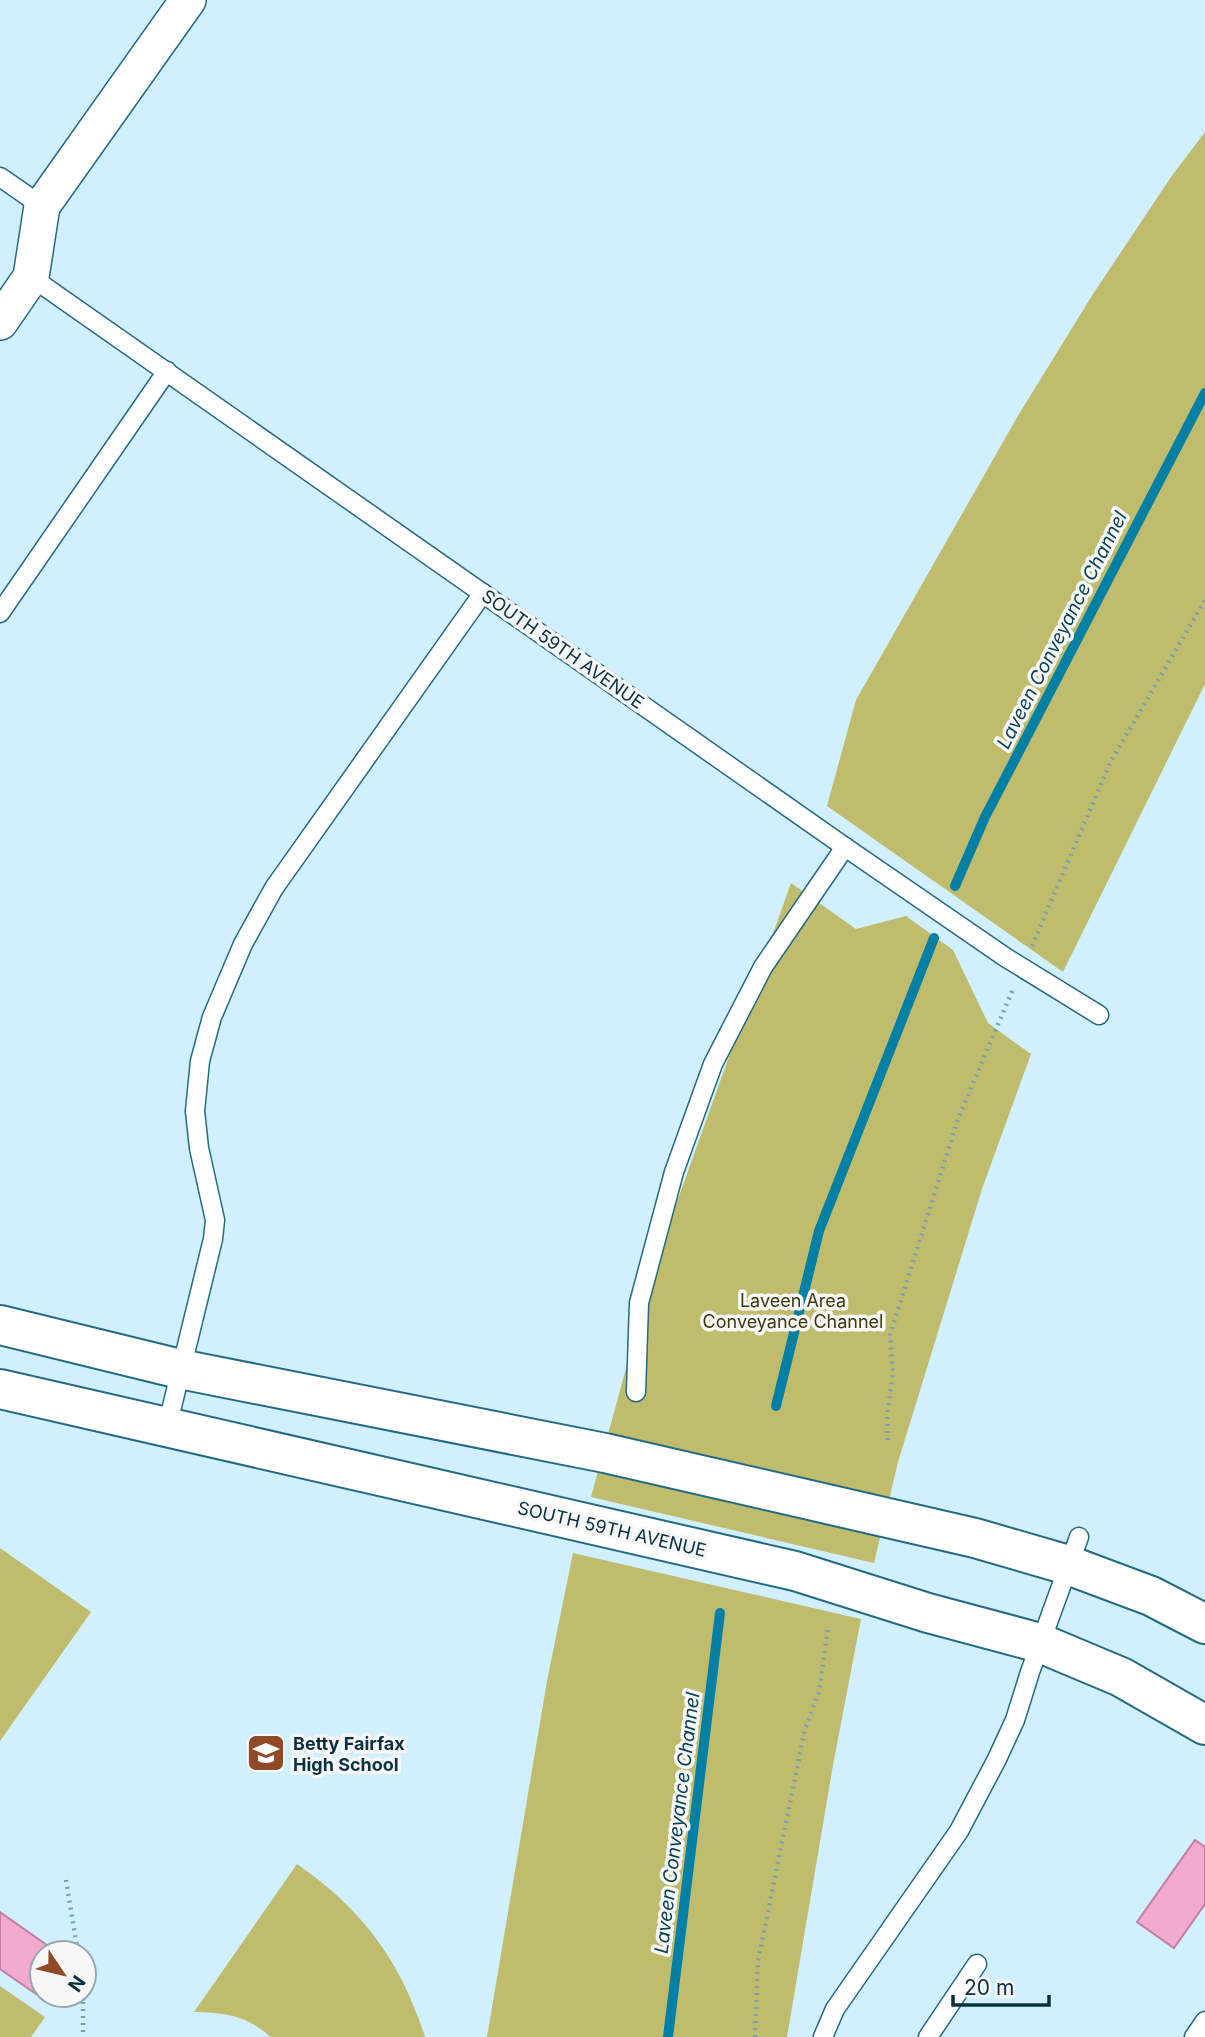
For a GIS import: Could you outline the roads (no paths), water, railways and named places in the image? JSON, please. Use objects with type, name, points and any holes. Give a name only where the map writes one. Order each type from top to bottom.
[{"type":"main road","points":[[0,1325],[180,1369],[605,1453],[975,1538],[1074,1551],[1151,1597],[1205,1624]]},
{"type":"main road","name":"SOUTH 59TH AVENUE","points":[[0,1389],[795,1571],[928,1613],[1040,1643],[1121,1678],[1205,1725]]},
{"type":"street","points":[[0,322],[31,276],[42,206],[188,0]]},
{"type":"lane","points":[[0,177],[42,206]]},
{"type":"lane","name":"SOUTH 59TH AVENUE","points":[[31,276],[845,847],[1005,957],[1099,1015]]},
{"type":"lane","points":[[0,613],[167,372]]},
{"type":"lane","points":[[167,1427],[213,1239],[215,1220],[199,1148],[195,1111],[200,1060],[212,1017],[243,944],[274,888],[483,593]]},
{"type":"lane","points":[[636,1392],[639,1304],[674,1172],[713,1064],[763,967],[845,847]]},
{"type":"lane","points":[[823,2037],[835,2010],[960,1831],[1016,1720],[1040,1643],[1074,1551]]},
{"type":"lane","points":[[928,2037],[977,1964]]},
{"type":"lane","points":[[1194,2037],[1205,2021]]},
{"type":"waterway","name":"Laveen Conveyance Channel","points":[[955,886],[985,817],[1205,393]]},
{"type":"waterway","name":"Laveen Conveyance Channel","points":[[776,1406],[819,1231],[934,938]]},
{"type":"waterway","name":"Laveen Conveyance Channel","points":[[668,2037],[720,1613]]},
{"type":"place","name":"Betty Fairfax High School","points":[[266,1753]]},
{"type":"park label","name":"Laveen Area Conveyance Channel","points":[[793,1310]]}]
